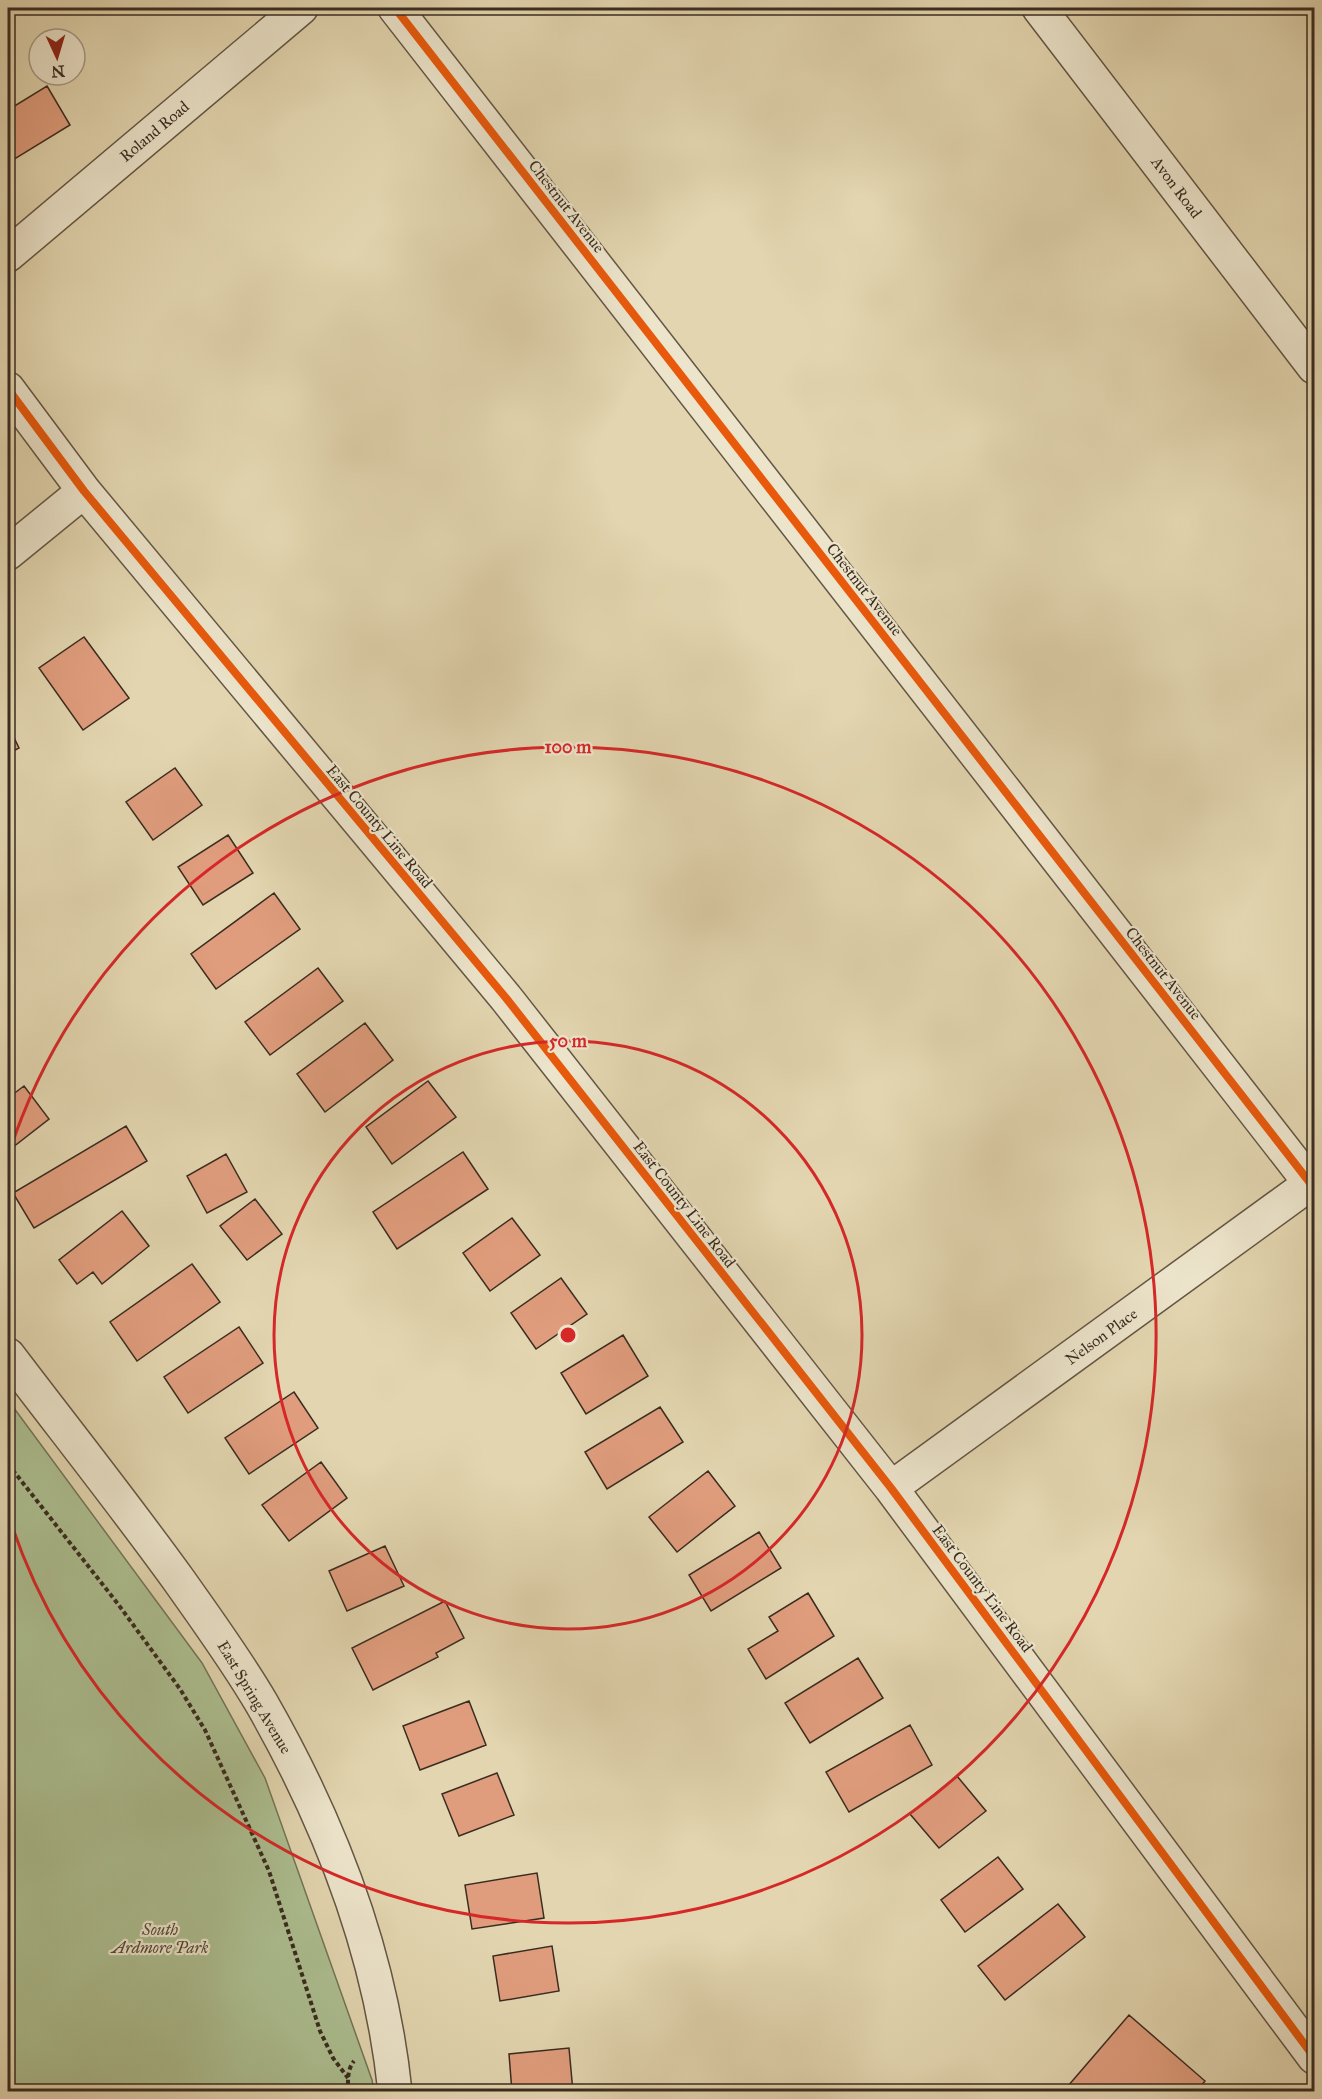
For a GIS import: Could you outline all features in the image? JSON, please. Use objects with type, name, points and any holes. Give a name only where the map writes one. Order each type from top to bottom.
[{"type":"street","name":"Roland Road","points":[[8,255],[301,8]]},
{"type":"street","name":"Chestnut Avenue","points":[[395,8],[1313,1186]]},
{"type":"street","name":"Avon Road","points":[[1039,8],[1314,367]]},
{"type":"street","name":"East County Line Road","points":[[8,389],[84,491],[506,998],[891,1488],[1314,2057]]},
{"type":"street","points":[[8,553],[84,491]]},
{"type":"street","name":"Nelson Place","points":[[891,1488],[1313,1186]]},
{"type":"street","name":"East Spring Avenue","points":[[8,1355],[215,1630],[261,1702],[293,1762],[323,1824],[349,1888],[384,2015],[395,2091]]},
{"type":"path","points":[[8,1464],[118,1604],[180,1689],[205,1730],[269,1871],[320,2031],[333,2058],[348,2078]]},
{"type":"path","points":[[348,2091],[350,2066]]},
{"type":"green space","name":"South Ardmore Park","points":[[8,1400],[202,1663],[265,1778],[374,2091],[8,2091]]},
{"type":"building","points":[[48,87],[70,125],[8,163],[8,110]]},
{"type":"building","points":[[84,637],[129,698],[83,730],[39,668]]},
{"type":"building","points":[[8,725],[19,748],[8,754]]},
{"type":"building","points":[[175,768],[202,805],[153,840],[126,802]]},
{"type":"building","points":[[228,835],[253,873],[203,905],[178,867]]},
{"type":"building","points":[[274,893],[300,929],[216,989],[191,954]]},
{"type":"building","points":[[318,968],[343,1001],[270,1055],[245,1022]]},
{"type":"building","points":[[365,1023],[393,1060],[325,1112],[297,1074]]},
{"type":"building","points":[[428,1081],[456,1117],[392,1164],[366,1127]]},
{"type":"building","points":[[24,1086],[49,1119],[8,1151],[8,1098]]},
{"type":"building","points":[[126,1126],[147,1161],[34,1228],[13,1193]]},
{"type":"building","points":[[463,1152],[488,1189],[397,1249],[373,1212]]},
{"type":"building","points":[[226,1154],[247,1192],[207,1213],[187,1176]]},
{"type":"building","points":[[255,1199],[282,1234],[247,1260],[220,1226]]},
{"type":"building","points":[[122,1211],[149,1246],[102,1284],[93,1272],[77,1284],[59,1260]]},
{"type":"building","points":[[512,1218],[540,1255],[490,1291],[463,1253]]},
{"type":"building","points":[[192,1264],[220,1302],[137,1361],[110,1322]]},
{"type":"building","points":[[561,1278],[587,1314],[536,1349],[511,1313]]},
{"type":"building","points":[[239,1327],[263,1363],[188,1413],[164,1377]]},
{"type":"building","points":[[623,1335],[648,1376],[586,1414],[561,1373]]},
{"type":"building","points":[[294,1392],[318,1428],[249,1474],[225,1438]]},
{"type":"building","points":[[660,1407],[683,1442],[607,1489],[585,1452]]},
{"type":"building","points":[[321,1462],[347,1498],[289,1541],[262,1505]]},
{"type":"building","points":[[708,1471],[735,1506],[677,1552],[649,1517]]},
{"type":"building","points":[[759,1532],[781,1568],[711,1611],[689,1575]]},
{"type":"building","points":[[385,1546],[404,1586],[347,1611],[329,1571]]},
{"type":"building","points":[[808,1593],[834,1636],[766,1679],[748,1649],[778,1631],[769,1617]]},
{"type":"building","points":[[445,1601],[464,1638],[436,1653],[438,1657],[373,1690],[352,1648]]},
{"type":"building","points":[[858,1658],[883,1698],[810,1743],[785,1703]]},
{"type":"building","points":[[469,1701],[486,1745],[420,1770],[403,1726]]},
{"type":"building","points":[[910,1725],[932,1765],[849,1812],[826,1772]]},
{"type":"building","points":[[497,1773],[514,1815],[459,1836],[442,1794]]},
{"type":"building","points":[[957,1776],[986,1811],[939,1848],[910,1814]]},
{"type":"building","points":[[998,1857],[1023,1889],[965,1932],[941,1900]]},
{"type":"building","points":[[537,1873],[544,1918],[472,1929],[465,1885]]},
{"type":"building","points":[[1058,1904],[1085,1937],[1005,2000],[978,1966]]},
{"type":"building","points":[[552,1946],[559,1991],[500,2001],[493,1956]]},
{"type":"building","points":[[1129,2015],[1205,2081],[1196,2092],[1074,2092],[1068,2086]]},
{"type":"building","points":[[569,2048],[573,2092],[512,2092],[509,2054]]},
{"type":"cycle path","points":[[395,8],[1314,1188]]},
{"type":"cycle path","points":[[8,389],[84,491],[506,998],[891,1488],[1314,2057]]}]
